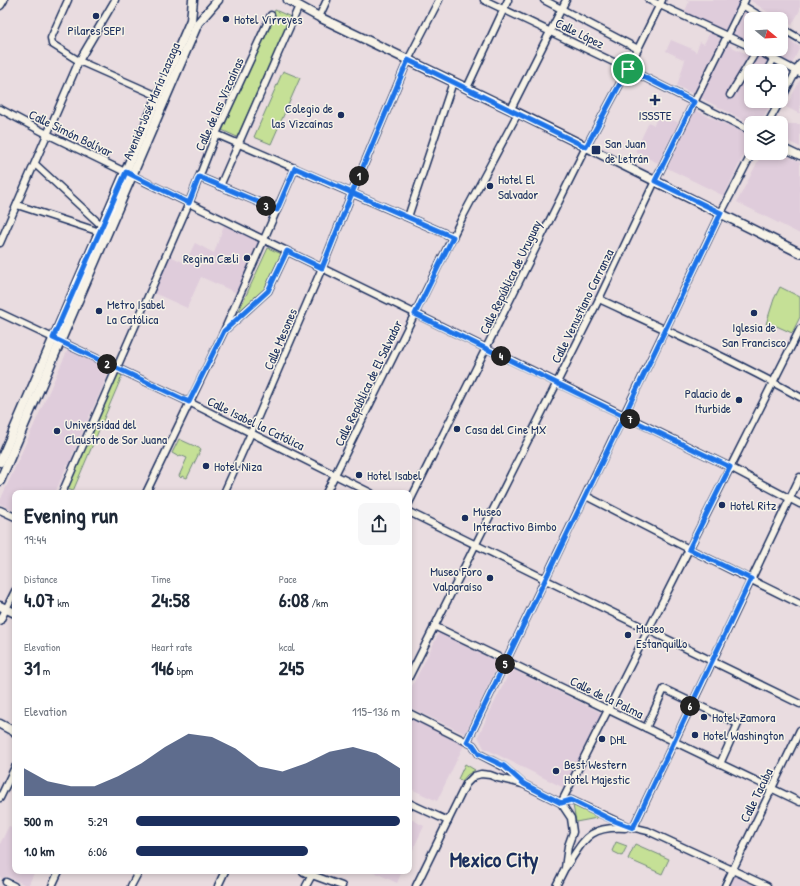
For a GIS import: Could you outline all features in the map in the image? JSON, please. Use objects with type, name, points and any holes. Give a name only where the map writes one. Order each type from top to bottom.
[{"type":"main road","points":[[0,5],[3,0]]},
{"type":"main road","name":"Avenida José María Izazaga","points":[[0,481],[101,229],[129,173],[158,96],[191,20],[193,0]]},
{"type":"main road","name":"Avenida José María Izazaga","points":[[0,462],[57,340],[129,173],[198,23],[218,0]]},
{"type":"main road","points":[[288,0],[319,17],[514,111],[800,253]]},
{"type":"main road","points":[[3,607],[12,612]]},
{"type":"main road","points":[[0,724],[12,730]]},
{"type":"street","points":[[68,0],[51,41],[55,46],[79,61],[158,96]]},
{"type":"street","points":[[0,244],[79,61],[115,0]]},
{"type":"street","points":[[319,17],[327,0]]},
{"type":"street","points":[[352,193],[408,60],[439,0]]},
{"type":"street","name":"Calle López","points":[[484,0],[628,69],[744,127]]},
{"type":"street","points":[[467,88],[508,0]]},
{"type":"street","points":[[544,0],[638,49]]},
{"type":"street","name":"Calle República de El Salvador","points":[[328,490],[453,237],[566,0]]},
{"type":"street","points":[[649,0],[661,2],[744,44]]},
{"type":"street","name":"Calle República de Uruguay","points":[[412,497],[487,349],[586,147],[628,69],[661,2]]},
{"type":"street","points":[[743,3],[755,12]]},
{"type":"street","name":"Calle Venustiano Carranza","points":[[412,671],[599,299],[655,181],[743,3]]},
{"type":"street","points":[[220,186],[299,6]]},
{"type":"street","name":"Calle de las Vizcaínas","points":[[63,490],[189,203],[216,134],[271,15]]},
{"type":"street","points":[[788,32],[800,39]]},
{"type":"street","points":[[730,95],[750,56]]},
{"type":"street","points":[[770,56],[798,72]]},
{"type":"street","points":[[771,64],[774,58]]},
{"type":"street","points":[[788,88],[798,72],[800,64]]},
{"type":"street","points":[[408,218],[453,82]]},
{"type":"street","name":"Calle Simón Bolívar","points":[[0,109],[47,134],[730,467],[800,504]]},
{"type":"street","points":[[216,134],[453,237]]},
{"type":"street","points":[[788,150],[800,156]]},
{"type":"street","points":[[467,742],[721,213],[748,160]]},
{"type":"street","points":[[35,164],[101,229]]},
{"type":"street","points":[[148,490],[224,331],[295,168]]},
{"type":"street","points":[[199,177],[277,210]]},
{"type":"street","name":"Calle Mesones","points":[[225,490],[322,268],[352,193]]},
{"type":"street","points":[[17,206],[101,229]]},
{"type":"street","points":[[224,331],[268,291],[287,251]]},
{"type":"street","points":[[599,299],[773,382],[800,398]]},
{"type":"street","name":"Calle Isabel la Católica","points":[[0,312],[189,402],[365,490]]},
{"type":"street","points":[[561,803],[800,328]]},
{"type":"street","points":[[633,828],[800,477]]},
{"type":"street","points":[[586,496],[800,604]]},
{"type":"street","points":[[0,510],[12,516]]},
{"type":"street","points":[[412,513],[800,704]]},
{"type":"street","points":[[0,621],[3,607],[12,595]]},
{"type":"street","name":"Calle de la Palma","points":[[434,626],[800,802]]},
{"type":"street","points":[[646,728],[664,689],[738,724],[720,764]]},
{"type":"street","points":[[412,714],[473,745],[479,754],[504,766],[524,784]]},
{"type":"street","name":"Calle Tacuba","points":[[725,886],[800,730]]},
{"type":"street","points":[[0,798],[12,773]]},
{"type":"street","points":[[416,886],[466,784],[474,776],[481,774],[524,784],[561,803],[571,818],[574,828],[568,846],[565,868]]},
{"type":"street","points":[[561,803],[571,800],[612,820],[633,828]]},
{"type":"street","points":[[412,804],[448,821]]},
{"type":"street","points":[[556,886],[565,868],[583,842],[591,834],[613,827],[648,830],[767,886]]},
{"type":"street","points":[[52,886],[58,874]]},
{"type":"street","points":[[132,886],[138,874]]},
{"type":"street","points":[[218,886],[224,874]]},
{"type":"street","points":[[306,886],[312,874]]},
{"type":"street","points":[[315,874],[342,886]]},
{"type":"street","points":[[6,882],[14,886]]},
{"type":"shaded area","points":[[686,0],[740,0],[725,31],[684,13],[689,2]]},
{"type":"shaded area","points":[[750,0],[800,0],[800,10],[792,25],[788,23],[788,12],[768,12]]},
{"type":"shaded area","points":[[744,14],[744,40],[733,35]]},
{"type":"shaded area","points":[[710,32],[720,39],[693,94],[677,86],[685,60],[666,51],[671,40],[696,52],[700,42],[704,44]]},
{"type":"shaded area","points":[[788,39],[800,47],[792,64],[776,56],[788,56]]},
{"type":"shaded area","points":[[728,45],[744,53],[744,56],[758,56],[771,62],[770,64],[744,64],[744,108],[768,108],[764,116],[744,116],[744,120],[701,98]]},
{"type":"shaded area","points":[[800,80],[800,113],[788,108],[788,103]]},
{"type":"shaded area","points":[[695,110],[744,133],[744,154],[724,196],[667,168]]},
{"type":"shaded area","points":[[659,113],[679,123],[658,163],[635,152],[649,122],[654,125]]},
{"type":"shaded area","points":[[788,124],[800,124],[800,147],[788,141]]},
{"type":"shaded area","points":[[788,156],[800,162],[800,234],[737,202],[758,160],[788,160]]},
{"type":"shaded area","points":[[224,225],[253,238],[258,241],[260,246],[237,293],[201,277],[187,308],[154,293],[170,256],[185,263],[195,243],[214,253]]},
{"type":"shaded area","name":"Universidad del Claustro de Sor Juana","points":[[68,349],[111,368],[72,455],[75,457],[71,466],[67,465],[56,490],[12,490],[12,510],[0,504],[0,501]]},
{"type":"shaded area","points":[[439,633],[499,663],[465,734],[412,708],[412,686]]},
{"type":"shaded area","points":[[511,669],[600,712],[601,715],[564,788],[484,748],[478,736]]},
{"type":"shaded area","points":[[412,719],[464,745],[437,801],[412,789]]},
{"type":"shaded area","points":[[412,820],[424,826],[412,852]]},
{"type":"shaded area","points":[[9,826],[12,828],[12,874],[34,874],[28,886],[6,876],[4,880],[0,877],[0,844]]},
{"type":"shaded area","points":[[378,874],[401,874],[397,883]]},
{"type":"shaded area","points":[[734,875],[756,886],[729,886]]},
{"type":"green space","points":[[275,10],[291,17],[237,137],[222,130]]},
{"type":"green space","points":[[283,71],[300,78],[271,144],[254,137]]},
{"type":"green space","points":[[268,248],[284,255],[267,290],[236,317]]},
{"type":"green space","points":[[780,287],[800,297],[800,317],[792,333],[772,324],[766,324],[774,299]]},
{"type":"green space","points":[[115,371],[122,376],[73,490],[62,487]]},
{"type":"green space","points":[[179,439],[201,449],[187,478],[182,476],[181,478],[179,476],[187,458],[180,455],[179,457],[172,453]]},
{"type":"green space","points":[[465,764],[475,770],[467,775],[462,781],[458,779]]},
{"type":"green space","points":[[573,805],[598,817],[576,822]]},
{"type":"green space","points":[[616,842],[627,846],[622,856],[612,851]]},
{"type":"green space","points":[[635,844],[669,859],[662,874],[628,859]]},
{"type":"place","name":"Pilares SEPI","points":[[96,16]]},
{"type":"place","name":"Hotel Virreyes","points":[[226,19]]},
{"type":"place","name":"ISSSTE","points":[[655,100]]},
{"type":"place","name":"Colegio de las Vizcaínas","points":[[341,115]]},
{"type":"place","name":"San Juan de Letrán","points":[[596,150]]},
{"type":"place","name":"Hotel El Salvador","points":[[490,186]]},
{"type":"place","name":"Regina Cæli","points":[[247,258]]},
{"type":"place","name":"Metro Isabel La Católica","points":[[99,311]]},
{"type":"place","name":"Iglesia de San Francisco","points":[[754,313]]},
{"type":"place","name":"Palacio de Iturbide","points":[[739,400]]},
{"type":"place","name":"Casa del Cine MX","points":[[457,429]]},
{"type":"place","name":"Universidad del Claustro de Sor Juana","points":[[57,431]]},
{"type":"place","name":"Hotel Niza","points":[[206,466]]},
{"type":"place","name":"Hotel Isabel","points":[[359,475]]},
{"type":"place","name":"Hotel Ritz","points":[[722,505]]},
{"type":"place","name":"Museo Interactivo Bimbo","points":[[465,518]]},
{"type":"place","name":"Museo Foro Valparaíso","points":[[490,578]]},
{"type":"place","name":"Museo Estanquillo","points":[[628,635]]},
{"type":"place","name":"Hotel Zamora","points":[[704,717]]},
{"type":"place","name":"Hotel Washington","points":[[695,735]]},
{"type":"place","name":"DHL","points":[[602,739]]},
{"type":"place","name":"Best Western Hotel Majestic","points":[[556,771]]},
{"type":"district","name":"Mexico City","points":[[494,859]]},
{"type":"route","points":[[628,69],[586,147],[518,112],[408,60],[352,193],[322,268],[287,251],[268,291],[224,331],[189,402],[53,338],[126,172],[189,203],[199,177],[277,210],[295,168],[324,180],[352,193],[408,218],[453,237],[415,314],[624,416],[467,742],[473,745],[479,754],[504,766],[524,784],[561,803],[571,800],[612,820],[633,828],[751,579],[689,549],[730,467],[624,416],[721,213],[655,181],[694,102],[628,69]]}]
